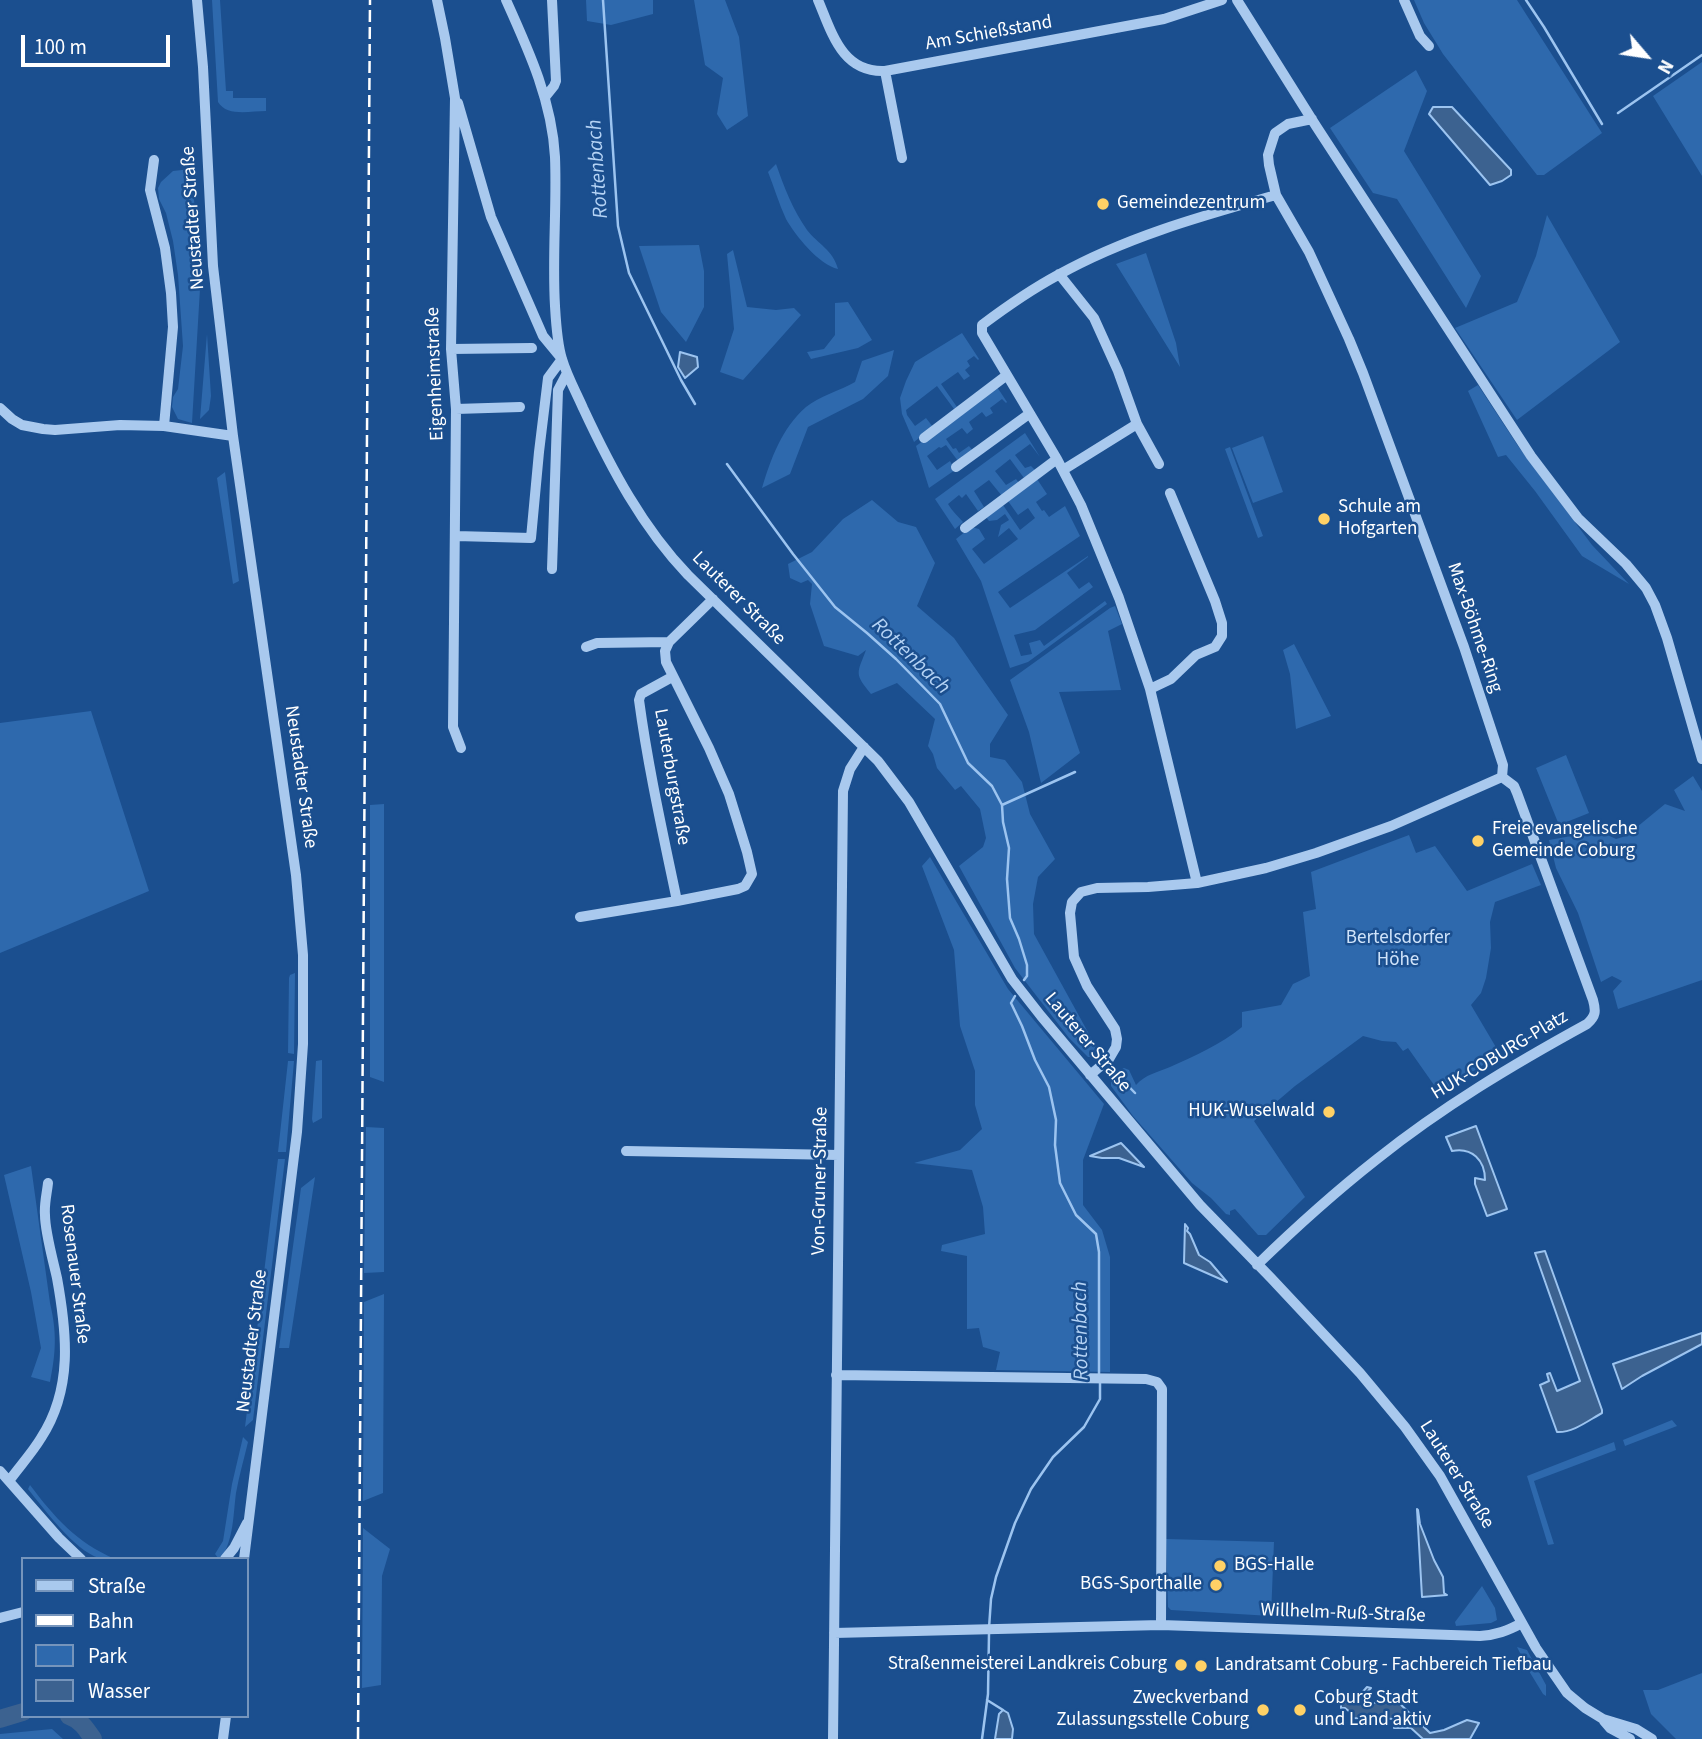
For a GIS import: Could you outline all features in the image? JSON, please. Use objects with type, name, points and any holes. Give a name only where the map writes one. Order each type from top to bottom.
[{"type":"street","name":"Neustadter Straße","points":[[197,0],[213,267],[233,436],[296,875],[304,981],[302,1077],[297,1132],[244,1557]]},
{"type":"street","name":"Eigenheimstraße","points":[[437,0],[455,98],[451,349],[456,410],[453,727],[461,748]]},
{"type":"street","name":"Lauterer Straße","points":[[506,0],[536,70],[551,124],[555,155],[553,279],[562,359],[590,421],[637,511],[675,561],[878,761],[909,803],[1012,979],[1200,1205],[1271,1278],[1405,1427],[1455,1500],[1536,1648],[1567,1693],[1610,1728],[1630,1739]]},
{"type":"street","name":"Lauterer Straße","points":[[545,96],[556,81],[552,0]]},
{"type":"street","name":"Am Schießstand","points":[[818,0],[836,42],[849,60],[867,70],[885,71],[1164,19],[1222,0]]},
{"type":"street","points":[[1237,0],[1531,456],[1578,518],[1626,564],[1646,588],[1667,638],[1702,759]]},
{"type":"street","points":[[1404,0],[1420,36],[1429,46]]},
{"type":"street","points":[[885,71],[902,158]]},
{"type":"street","points":[[455,98],[496,229],[542,336],[562,359],[548,378],[531,538],[456,536]]},
{"type":"street","name":"Max-Böhme-Ring","points":[[1312,119],[1288,124],[1275,133],[1268,155],[1276,195],[1308,251],[1363,373],[1464,647],[1503,765],[1502,777]]},
{"type":"street","points":[[154,160],[150,190],[165,248],[173,327],[164,426]]},
{"type":"street","points":[[1197,883],[1150,689],[1119,598],[1082,507],[1057,459],[982,333],[982,325],[1059,274],[1104,253],[1198,218],[1276,195]]},
{"type":"street","points":[[1059,274],[1094,318],[1118,371],[1137,424],[1159,464]]},
{"type":"street","points":[[451,349],[532,348]]},
{"type":"street","points":[[552,569],[558,390],[568,373]]},
{"type":"street","points":[[924,438],[1007,375]]},
{"type":"street","points":[[456,410],[520,407]]},
{"type":"street","points":[[0,408],[22,425],[43,429],[164,426],[233,436]]},
{"type":"street","points":[[956,467],[1029,414]]},
{"type":"street","points":[[1063,470],[1137,424]]},
{"type":"street","points":[[965,528],[1057,459]]},
{"type":"street","points":[[1150,689],[1171,679],[1196,655],[1215,646],[1222,636],[1222,623],[1216,601],[1170,493]]},
{"type":"street","points":[[586,648],[597,643],[669,642],[713,599]]},
{"type":"street","name":"Lauterburgstraße","points":[[580,917],[738,889],[745,886],[752,874],[729,794],[666,662],[669,642]]},
{"type":"street","name":"Lauterburgstraße","points":[[672,677],[641,694],[639,699],[677,901]]},
{"type":"street","name":"Von-Gruner-Straße","points":[[833,1739],[843,786],[864,747]]},
{"type":"street","points":[[1090,1075],[1109,1059],[1117,1039],[1115,1029],[1087,986],[1074,957],[1070,913],[1072,902],[1081,892],[1097,888],[1197,883],[1266,868],[1391,826],[1502,777]]},
{"type":"street","name":"HUK-COBURG-Platz","points":[[1257,1265],[1332,1196],[1424,1124],[1465,1096],[1593,1019],[1595,1012],[1592,1000],[1540,854],[1514,786],[1502,777]]},
{"type":"street","points":[[626,1151],[839,1155]]},
{"type":"street","name":"Rosenauer Straße","points":[[9,1481],[51,1422],[62,1386],[66,1356],[63,1311],[44,1216],[48,1183]]},
{"type":"street","points":[[836,1375],[1105,1378],[1146,1379],[1157,1382],[1162,1389],[1161,1625]]},
{"type":"street","points":[[0,1471],[79,1557]]},
{"type":"street","points":[[226,1557],[250,1518]]},
{"type":"street","points":[[0,1618],[21,1613]]},
{"type":"street","name":"Willhelm-Ruß-Straße","points":[[834,1627],[981,1629],[1161,1625],[1479,1636],[1505,1632],[1522,1623]]},
{"type":"street","points":[[223,1739],[226,1718]]},
{"type":"street","name":"Lauterer Straße","points":[[1602,1719],[1636,1728],[1652,1739]]},
{"type":"green space","points":[[212,0],[220,0],[226,91],[233,91],[233,98],[266,98],[266,111],[227,110],[218,102]]},
{"type":"green space","points":[[586,0],[653,0],[653,14],[611,25],[587,21]]},
{"type":"green space","points":[[694,0],[725,0],[739,37],[748,116],[727,130],[717,114],[723,78],[705,65]]},
{"type":"green space","points":[[1414,0],[1517,0],[1602,133],[1544,175],[1537,175],[1443,54]]},
{"type":"green space","points":[[1702,62],[1702,176],[1653,96]]},
{"type":"green space","points":[[1416,70],[1427,91],[1404,151],[1481,276],[1466,308],[1397,199],[1373,193],[1330,128]]},
{"type":"green space","points":[[776,164],[802,222],[829,252],[838,269],[816,256],[801,241],[786,219],[768,172]]},
{"type":"green space","points":[[191,169],[201,272],[192,423],[178,419],[172,407],[173,397],[178,389],[183,346],[173,241],[158,188],[173,171]]},
{"type":"green space","points":[[1547,215],[1620,342],[1517,420],[1455,328],[1517,302],[1536,256]]},
{"type":"green space","points":[[699,245],[704,271],[704,307],[686,342],[661,312],[639,246]]},
{"type":"green space","points":[[733,250],[747,307],[776,310],[794,308],[801,315],[743,380],[720,372],[734,329],[727,254]]},
{"type":"green space","points":[[1146,253],[1176,343],[1180,367],[1116,264]]},
{"type":"green space","points":[[848,302],[872,340],[858,348],[811,359],[807,352],[824,349],[835,335],[835,303]]},
{"type":"green space","points":[[962,333],[979,359],[974,356],[967,361],[970,366],[965,370],[970,376],[964,380],[958,372],[941,384],[957,407],[954,409],[937,386],[906,410],[915,426],[926,418],[933,427],[914,442],[902,414],[900,398],[906,381],[915,362]]},
{"type":"green space","points":[[207,334],[211,396],[209,410],[200,419]]},
{"type":"green space","points":[[894,350],[888,376],[863,399],[808,427],[790,474],[762,488],[778,444],[798,415],[817,400],[855,382],[862,361]]},
{"type":"green space","points":[[1478,385],[1518,446],[1592,545],[1629,584],[1582,556],[1506,455],[1498,457],[1468,391]]},
{"type":"green space","points":[[997,387],[1007,402],[1002,399],[990,408],[993,413],[986,417],[982,412],[969,422],[973,429],[967,434],[962,428],[946,439],[959,453],[969,446],[973,451],[958,461],[946,445],[927,456],[937,470],[950,461],[955,470],[929,488],[916,446]]},
{"type":"green space","points":[[1025,433],[1040,457],[1030,444],[1015,455],[1025,468],[1031,466],[1035,470],[1024,478],[1010,459],[995,471],[1006,485],[1016,479],[1019,483],[1002,496],[989,480],[974,491],[984,507],[978,511],[966,494],[962,498],[959,495],[948,504],[963,522],[955,529],[935,499]]},
{"type":"green space","points":[[1263,436],[1283,492],[1253,503],[1232,448]]},
{"type":"green space","points":[[1230,447],[1263,536],[1258,538],[1225,449]]},
{"type":"green space","points":[[225,472],[239,581],[233,584],[217,478]]},
{"type":"green space","points":[[1037,479],[1047,494],[1036,502],[1042,511],[1049,517],[1065,506],[1080,536],[998,592],[1010,608],[1088,556],[1067,573],[1079,589],[1089,582],[1093,587],[1035,630],[1014,635],[1021,656],[1032,654],[1029,643],[1040,640],[1044,646],[1105,601],[1107,604],[1028,662],[1010,668],[981,581],[956,539],[971,527],[979,529],[985,539],[972,549],[984,564],[1018,539],[1009,528],[998,537],[1001,525],[1009,520],[1005,514],[997,520],[989,521],[986,517],[1003,505],[1020,530],[1035,518],[1028,508],[1018,515],[1008,501]]},
{"type":"green space","points":[[872,500],[898,522],[916,527],[935,563],[917,606],[954,638],[1008,715],[990,744],[990,757],[1005,760],[1022,782],[1030,814],[1055,859],[1038,877],[1033,904],[1034,934],[1100,1054],[1096,1057],[1088,1057],[1069,1038],[1015,968],[959,866],[983,847],[986,838],[980,809],[961,786],[955,790],[937,768],[928,746],[935,719],[897,683],[871,694],[859,673],[866,650],[858,656],[824,646],[810,604],[812,584],[808,580],[801,583],[790,578],[788,564],[812,552],[843,519]]},
{"type":"green space","points":[[1115,606],[1122,624],[1108,631],[1121,690],[1059,692],[1080,753],[1041,783],[1029,732],[1010,680]]},
{"type":"green space","points":[[1294,644],[1331,716],[1296,729],[1290,674],[1283,650]]},
{"type":"green space","points":[[91,711],[149,891],[0,953],[0,723]]},
{"type":"green space","points":[[1566,755],[1589,813],[1559,825],[1536,768]]},
{"type":"green space","points":[[1693,776],[1702,791],[1702,980],[1618,1009],[1613,991],[1622,981],[1612,976],[1601,982],[1578,913],[1556,868],[1549,840],[1595,829],[1616,839],[1626,836],[1665,804],[1685,811],[1674,790]]},
{"type":"green space","points":[[384,804],[384,1082],[370,1077],[370,805]]},
{"type":"green space","name":"Bertelsdorfer Höhe","points":[[1409,835],[1416,853],[1435,846],[1467,891],[1532,864],[1541,885],[1495,902],[1490,922],[1491,948],[1486,978],[1481,993],[1471,1005],[1500,1054],[1444,1090],[1439,1082],[1434,1085],[1408,1048],[1403,1051],[1396,1042],[1363,1036],[1295,1086],[1254,1121],[1305,1197],[1266,1235],[1258,1235],[1235,1209],[1230,1211],[1230,1215],[1226,1214],[1192,1183],[1133,1116],[1111,1086],[1111,1078],[1124,1068],[1129,1070],[1136,1085],[1147,1076],[1198,1054],[1234,1033],[1242,1027],[1242,1012],[1281,1005],[1293,984],[1310,976],[1303,912],[1316,909],[1311,872]]},
{"type":"green space","points":[[930,857],[1008,989],[1104,1104],[1083,1160],[1083,1205],[1102,1230],[1110,1257],[1110,1372],[996,1370],[1000,1352],[983,1347],[979,1328],[967,1329],[967,1256],[941,1251],[942,1245],[985,1234],[983,1207],[972,1170],[914,1163],[960,1150],[982,1129],[975,1105],[975,1071],[960,1026],[954,950],[922,866]]},
{"type":"green space","points":[[295,973],[294,1054],[288,1053],[289,978]]},
{"type":"green space","points":[[322,1060],[322,1118],[313,1123],[316,1061]]},
{"type":"green space","points":[[288,1061],[294,1061],[286,1152],[278,1152]]},
{"type":"green space","points":[[366,1127],[384,1128],[384,1272],[364,1273]]},
{"type":"green space","points":[[278,1159],[285,1159],[253,1420],[245,1427]]},
{"type":"green space","points":[[31,1166],[55,1333],[50,1382],[31,1377],[41,1348],[4,1175]]},
{"type":"green space","points":[[315,1177],[289,1348],[279,1348],[301,1188]]},
{"type":"green space","points":[[384,1294],[383,1493],[363,1501],[364,1302]]},
{"type":"green space","points":[[1672,1420],[1677,1426],[1625,1446],[1623,1440]]},
{"type":"green space","points":[[243,1437],[248,1442],[236,1493],[231,1535],[222,1557],[217,1557],[215,1554],[223,1541]]},
{"type":"green space","points":[[1614,1442],[1616,1450],[1534,1481],[1554,1544],[1548,1545],[1527,1476]]},
{"type":"green space","points":[[30,1485],[67,1528],[111,1557],[96,1557],[80,1547],[60,1528],[28,1489]]},
{"type":"green space","points":[[363,1528],[390,1549],[382,1576],[381,1685],[362,1688]]},
{"type":"green space","name":"BGS-Halle","points":[[1166,1539],[1274,1542],[1271,1616],[1171,1610],[1168,1607]]},
{"type":"green space","points":[[1482,1586],[1495,1608],[1497,1620],[1456,1626],[1455,1622]]},
{"type":"green space","points":[[1517,1647],[1527,1650],[1546,1685],[1546,1696],[1529,1671]]},
{"type":"green space","points":[[1702,1673],[1702,1739],[1676,1739],[1651,1714],[1643,1690],[1658,1690]]},
{"type":"green space","points":[[52,1729],[63,1739],[0,1739],[0,1734]]},
{"type":"water","points":[[1433,107],[1452,107],[1511,170],[1511,175],[1490,185],[1429,114]]},
{"type":"water","points":[[680,352],[697,357],[698,367],[685,378],[678,367]]},
{"type":"water","points":[[1476,1126],[1507,1209],[1487,1216],[1475,1184],[1475,1178],[1485,1180],[1483,1166],[1471,1153],[1452,1151],[1446,1137]]},
{"type":"water","points":[[1121,1143],[1144,1167],[1119,1158],[1090,1156]]},
{"type":"water","points":[[1185,1224],[1199,1255],[1210,1262],[1227,1282],[1184,1263]]},
{"type":"water","points":[[1545,1251],[1602,1410],[1602,1413],[1581,1426],[1563,1432],[1557,1432],[1540,1385],[1549,1381],[1547,1374],[1550,1373],[1557,1391],[1580,1381],[1535,1253]]},
{"type":"water","points":[[1702,1333],[1702,1344],[1622,1389],[1613,1364]]},
{"type":"water","points":[[1417,1509],[1420,1524],[1443,1577],[1444,1593],[1447,1595],[1422,1597]]},
{"type":"water","points":[[1367,1687],[1371,1688],[1365,1694],[1366,1704],[1376,1702],[1384,1693],[1393,1697],[1430,1733],[1467,1720],[1479,1723],[1470,1739],[1423,1739],[1411,1728],[1394,1728],[1402,1719],[1350,1718],[1350,1712],[1341,1708],[1341,1701],[1352,1704]]},
{"type":"water","points":[[1003,1710],[1008,1713],[1013,1729],[1012,1739],[995,1739],[999,1714]]},
{"type":"waterway","name":"Rottenbach","points":[[603,0],[618,226],[629,273],[695,404]]},
{"type":"waterway","points":[[1526,0],[1602,124]]},
{"type":"waterway","points":[[1618,113],[1702,55]]},
{"type":"waterway","name":"Rottenbach","points":[[727,464],[835,607],[896,659],[940,704],[968,763],[992,786],[1002,805],[1009,848],[1007,879],[1010,918],[1027,965],[1027,976],[1024,980]]},
{"type":"waterway","points":[[1002,805],[1075,772]]},
{"type":"waterway","name":"Rottenbach","points":[[1015,996],[1011,1003],[1049,1087],[1056,1120],[1055,1145],[1060,1183],[1076,1215],[1096,1234],[1099,1252],[1099,1376]]},
{"type":"waterway","name":"Rottenbach","points":[[1109,1066],[1135,1093]]},
{"type":"waterway","name":"Rottenbach","points":[[989,1628],[996,1577],[1015,1523],[1031,1489],[1053,1457],[1084,1427],[1100,1399],[1100,1382]]},
{"type":"waterway","name":"Rottenbach","points":[[982,1739],[988,1694],[989,1634]]},
{"type":"waterway","points":[[987,1700],[1003,1710]]},
{"type":"waterway","points":[[0,1719],[21,1713]]},
{"type":"waterway","points":[[73,1718],[93,1739]]},
{"type":"railway","points":[[358,1739],[370,0]]},
{"type":"place","name":"Gemeindezentrum","points":[[1103,204]]},
{"type":"place","name":"Schule am Hofgarten","points":[[1324,519]]},
{"type":"place","name":"Freie evangelische Gemeinde Coburg","points":[[1478,841]]},
{"type":"place","name":"HUK-Wuselwald","points":[[1329,1112]]},
{"type":"place","name":"BGS-Halle","points":[[1220,1566]]},
{"type":"place","name":"BGS-Sporthalle","points":[[1216,1585]]},
{"type":"place","name":"Straßenmeisterei Landkreis Coburg","points":[[1181,1665]]},
{"type":"place","name":"Landratsamt Coburg - Fachbereich Tiefbau","points":[[1201,1666]]},
{"type":"place","name":"Zweckverband Zulassungsstelle Coburg","points":[[1263,1710]]},
{"type":"place","name":"Coburg Stadt und Land aktiv","points":[[1300,1710]]}]
